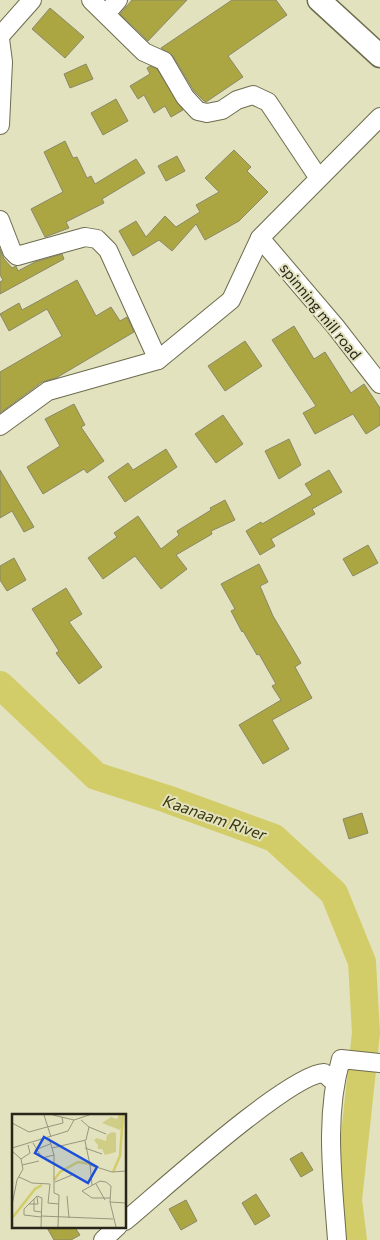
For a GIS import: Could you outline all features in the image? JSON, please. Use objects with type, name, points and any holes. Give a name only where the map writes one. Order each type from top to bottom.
[{"type":"street","points":[[0,125],[3,62],[0,37],[32,0]]},
{"type":"street","points":[[91,0],[144,52],[164,61],[185,97],[198,111],[206,113],[222,110],[238,100],[253,95],[268,102],[318,177]]},
{"type":"street","points":[[106,14],[118,0]]},
{"type":"street","points":[[318,0],[380,56]]},
{"type":"street","points":[[0,426],[48,391],[158,360],[231,300],[260,238],[318,177],[380,117]]},
{"type":"street","points":[[0,220],[12,251],[17,256],[85,237],[97,238],[108,250],[158,360]]},
{"type":"street","name":"spinning mill road","points":[[260,238],[335,326],[380,384]]},
{"type":"street","points":[[337,1240],[331,1155],[334,1082],[341,1059],[380,1063]]},
{"type":"street","points":[[126,1219],[261,1108],[298,1083],[317,1073],[324,1073],[334,1082]]},
{"type":"street","points":[[103,1240],[116,1228]]},
{"type":"building","points":[[132,0],[187,0],[148,41],[120,14]]},
{"type":"building","points":[[232,0],[276,0],[287,15],[228,56],[243,77],[206,102],[194,91],[173,56],[161,48]]},
{"type":"building","points":[[50,8],[84,37],[65,58],[32,29]]},
{"type":"building","points":[[86,64],[93,79],[70,88],[64,74]]},
{"type":"building","points":[[150,66],[157,69],[183,110],[171,117],[165,106],[154,113],[144,95],[138,99],[130,86],[150,74],[147,68]]},
{"type":"building","points":[[116,99],[128,121],[103,135],[91,113]]},
{"type":"building","points":[[65,141],[73,158],[77,157],[87,178],[91,176],[95,184],[136,159],[145,173],[102,199],[104,203],[66,222],[69,228],[45,237],[31,209],[63,192],[44,152]]},
{"type":"building","points":[[234,150],[251,167],[247,171],[268,192],[239,221],[205,240],[196,224],[172,251],[159,240],[133,256],[119,231],[136,221],[146,237],[165,216],[176,227],[200,212],[196,205],[219,192],[205,178]]},
{"type":"building","points":[[177,156],[185,171],[166,181],[158,166]]},
{"type":"building","points":[[0,249],[4,259],[12,268],[16,266],[18,271],[35,262],[62,254],[64,259],[0,294],[0,282],[3,280],[0,275]]},
{"type":"building","points":[[77,280],[96,316],[111,307],[120,321],[127,317],[134,332],[56,378],[42,382],[0,413],[0,372],[62,336],[47,309],[9,331],[0,314],[19,303],[22,310]]},
{"type":"building","points":[[294,326],[314,359],[325,352],[351,393],[364,384],[380,408],[380,425],[366,434],[353,414],[315,434],[303,413],[316,406],[272,340]]},
{"type":"building","points":[[245,341],[262,366],[225,391],[208,366]]},
{"type":"building","points":[[74,404],[85,425],[81,427],[104,461],[87,473],[84,469],[43,494],[27,467],[60,446],[45,419]]},
{"type":"building","points":[[223,415],[243,444],[216,463],[195,434]]},
{"type":"building","points":[[289,439],[301,465],[279,479],[265,451]]},
{"type":"building","points":[[166,449],[177,467],[125,502],[108,477],[128,463],[133,470]]},
{"type":"building","points":[[0,470],[34,527],[24,532],[12,511],[0,518]]},
{"type":"building","points":[[329,470],[342,492],[312,509],[315,514],[271,539],[275,546],[260,555],[246,531],[261,522],[262,524],[312,495],[305,484]]},
{"type":"building","points":[[225,500],[235,520],[211,531],[212,534],[176,555],[187,569],[161,589],[135,556],[103,579],[88,558],[117,537],[114,533],[138,516],[161,549],[179,535],[177,531]]},
{"type":"building","points":[[368,545],[378,563],[353,576],[343,559]]},
{"type":"building","points":[[14,558],[26,580],[7,591],[0,580],[0,566]]},
{"type":"building","points":[[259,564],[268,582],[260,586],[273,616],[301,663],[295,667],[312,698],[272,720],[289,749],[263,764],[239,725],[281,700],[272,686],[276,684],[259,654],[257,655],[242,632],[231,611],[235,609],[221,584]]},
{"type":"building","points":[[66,588],[82,614],[69,622],[102,667],[79,684],[56,653],[59,651],[32,609]]},
{"type":"building","points":[[362,813],[368,833],[349,839],[343,819]]},
{"type":"building","points":[[302,1152],[313,1170],[301,1177],[290,1159]]},
{"type":"building","points":[[256,1194],[270,1216],[255,1225],[242,1203]]},
{"type":"building","points":[[186,1200],[197,1221],[181,1230],[169,1209]]},
{"type":"building","points":[[47,1228],[75,1228],[80,1235],[71,1240],[54,1240]]},
{"type":"waterway","name":"Kaanaam River","points":[[0,685],[96,776],[167,799],[274,838],[334,893],[362,962],[366,1033],[348,1200],[353,1240]]}]
